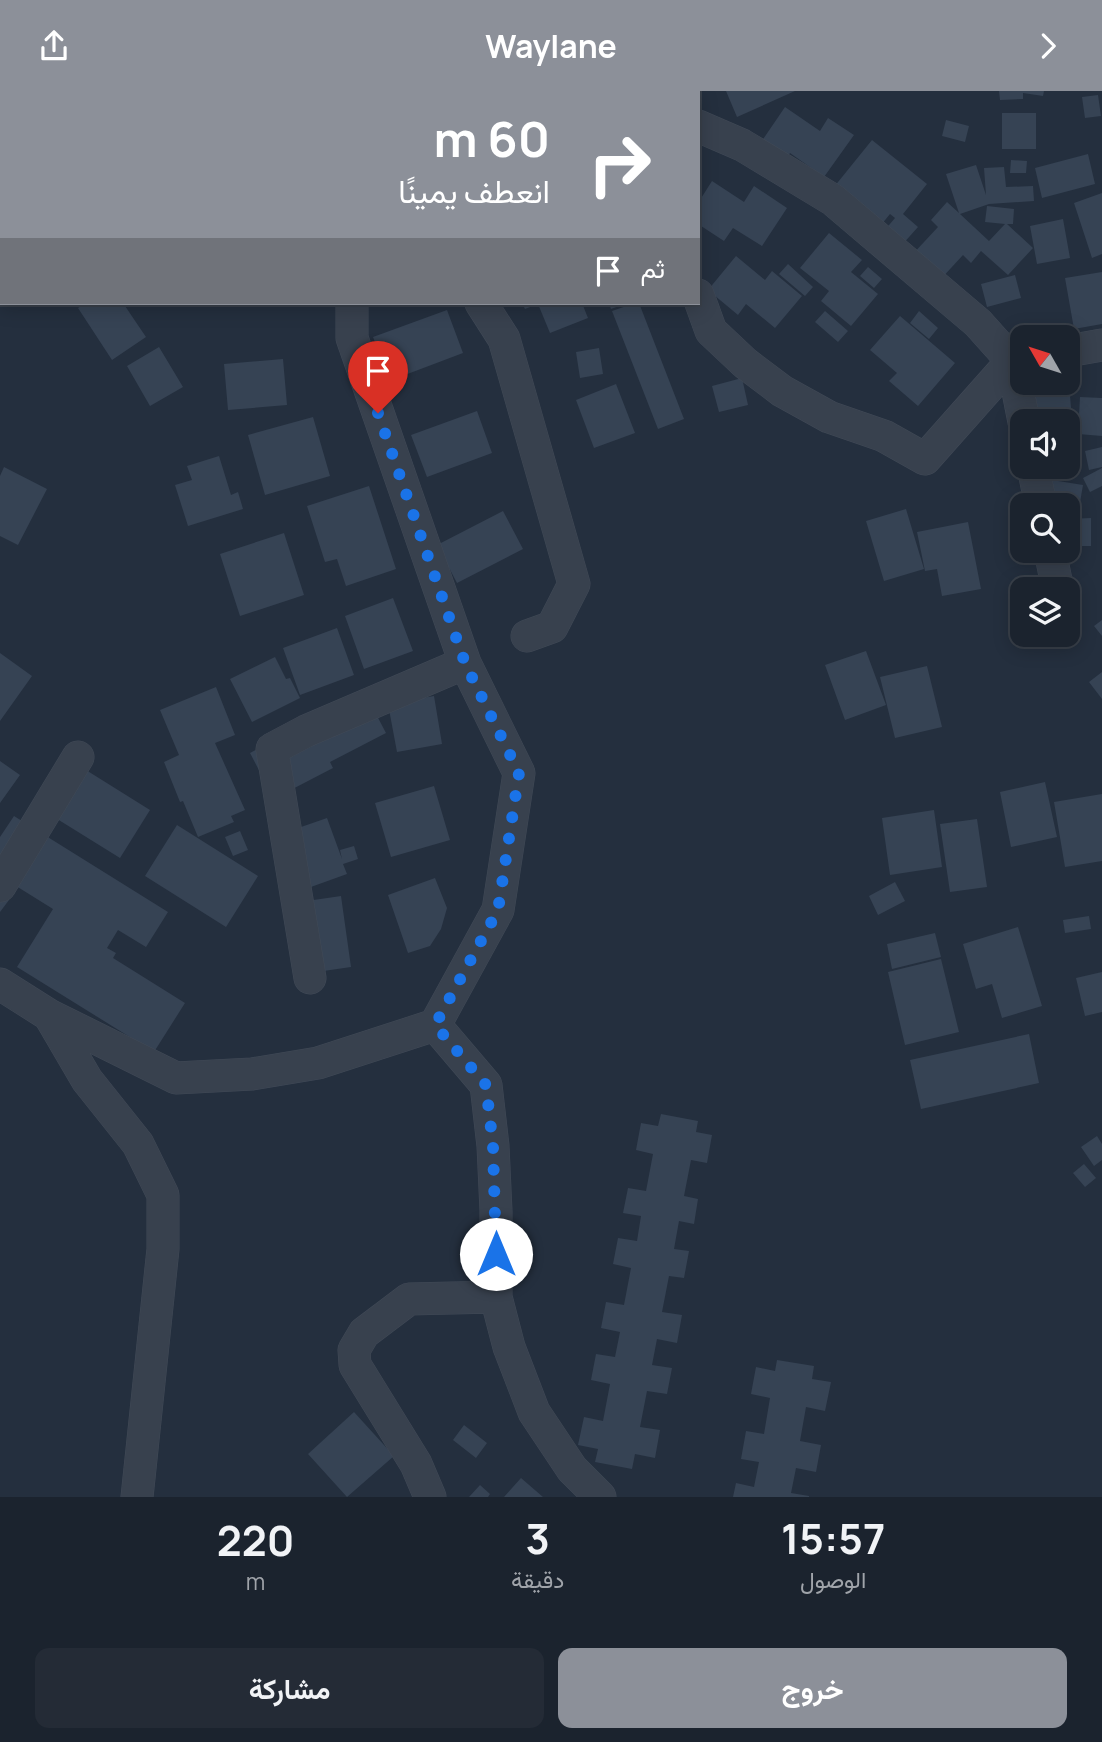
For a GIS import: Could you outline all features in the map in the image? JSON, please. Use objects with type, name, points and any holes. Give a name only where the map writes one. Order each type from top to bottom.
[{"type":"street","points":[[700,127],[742,145],[833,200],[1010,353]]},
{"type":"street","points":[[700,301],[711,331],[745,363],[782,391],[829,417],[884,436],[925,459],[1010,368]]},
{"type":"street","points":[[0,984],[49,1015],[176,1078],[252,1074],[318,1063],[435,1025],[498,910],[519,773],[465,663],[352,338],[352,305]]},
{"type":"street","points":[[482,305],[503,339],[574,584],[552,628],[527,636]]},
{"type":"street","points":[[1080,349],[1102,345]]},
{"type":"street","points":[[310,978],[272,749],[306,731],[465,663]]},
{"type":"street","points":[[0,885],[78,757]]},
{"type":"street","points":[[49,1015],[87,1080],[138,1144],[163,1195],[163,1249],[137,1497]]},
{"type":"street","points":[[435,1025],[486,1085],[493,1146],[496,1297],[509,1347],[534,1412],[572,1469],[600,1497]]},
{"type":"street","points":[[430,1497],[416,1464],[355,1364],[354,1350],[364,1333],[409,1299],[496,1297]]},
{"type":"building","points":[[726,91],[795,91],[737,117]]},
{"type":"building","points":[[999,91],[1044,91],[1043,96],[1023,93],[1023,99],[1000,100]]},
{"type":"building","points":[[1098,95],[1101,116],[1085,118],[1082,97]]},
{"type":"building","points":[[785,107],[820,131],[828,118],[854,135],[824,177],[790,153],[782,166],[757,148]]},
{"type":"building","points":[[1002,113],[1036,113],[1036,149],[1002,149]]},
{"type":"building","points":[[946,120],[969,126],[965,142],[942,136]]},
{"type":"building","points":[[872,140],[927,184],[903,214],[918,227],[901,246],[884,231],[895,218],[890,214],[881,225],[834,187]]},
{"type":"building","points":[[1088,154],[1095,184],[1042,198],[1035,168]]},
{"type":"building","points":[[1011,160],[1027,161],[1026,173],[1010,173]]},
{"type":"building","points":[[976,165],[986,195],[984,168],[1004,167],[1006,187],[1033,186],[1034,201],[989,204],[960,214],[989,241],[1005,224],[985,222],[987,206],[1014,209],[1013,224],[1007,224],[1033,248],[1008,275],[981,251],[971,263],[963,255],[939,281],[911,256],[938,227],[931,220],[947,202],[959,213],[946,174]]},
{"type":"building","points":[[712,181],[744,202],[754,186],[787,208],[762,246],[733,228],[724,241],[700,225],[700,200]]},
{"type":"building","points":[[1102,193],[1102,254],[1092,258],[1074,203]]},
{"type":"building","points":[[1063,219],[1070,258],[1037,264],[1030,226]]},
{"type":"building","points":[[829,233],[862,260],[851,272],[878,294],[851,326],[821,301],[829,291],[800,268]]},
{"type":"building","points":[[736,256],[765,280],[772,271],[802,296],[775,328],[746,304],[738,315],[708,290]]},
{"type":"building","points":[[788,264],[813,287],[805,296],[779,274]]},
{"type":"building","points":[[868,267],[882,279],[874,288],[860,276]]},
{"type":"building","points":[[1102,272],[1102,324],[1080,328],[1080,325],[1073,325],[1065,278]]},
{"type":"building","points":[[1015,275],[1021,298],[987,307],[981,284]]},
{"type":"building","points":[[83,305],[124,305],[146,337],[112,360],[78,308]]},
{"type":"building","points":[[538,305],[583,305],[588,318],[550,333]]},
{"type":"building","points":[[629,305],[640,305],[684,419],[658,429],[612,311]]},
{"type":"building","points":[[447,310],[463,353],[389,381],[373,337]]},
{"type":"building","points":[[825,311],[848,331],[838,342],[815,322]]},
{"type":"building","points":[[919,311],[938,328],[929,339],[910,323]]},
{"type":"building","points":[[900,316],[955,363],[918,406],[889,381],[897,373],[870,350]]},
{"type":"building","points":[[159,347],[183,387],[150,406],[127,366]]},
{"type":"building","points":[[599,348],[603,374],[580,378],[576,352]]},
{"type":"building","points":[[283,359],[287,405],[228,410],[224,364]]},
{"type":"building","points":[[742,378],[748,405],[719,412],[712,386]]},
{"type":"building","points":[[616,384],[635,433],[594,448],[576,400]]},
{"type":"building","points":[[1022,395],[1070,395],[1071,409],[1022,409]]},
{"type":"building","points":[[1080,397],[1102,398],[1102,436],[1080,434]]},
{"type":"building","points":[[477,411],[492,453],[427,477],[411,435]]},
{"type":"building","points":[[313,417],[330,476],[265,495],[248,435]]},
{"type":"building","points":[[1102,447],[1102,467],[1089,470],[1085,451]]},
{"type":"building","points":[[219,456],[231,495],[238,492],[243,509],[188,526],[175,485],[192,480],[187,466]]},
{"type":"building","points":[[4,467],[47,489],[18,545],[0,536],[0,476]]},
{"type":"building","points":[[1102,468],[1102,486],[1090,492],[1083,478]]},
{"type":"building","points":[[1052,480],[1083,485],[1080,502],[1080,493],[1050,493]]},
{"type":"building","points":[[369,486],[396,569],[346,586],[337,559],[325,562],[307,506]]},
{"type":"building","points":[[906,509],[924,569],[884,581],[866,521]]},
{"type":"building","points":[[503,511],[523,549],[457,583],[437,545]]},
{"type":"building","points":[[1080,518],[1091,518],[1091,546],[1080,546]]},
{"type":"building","points":[[968,522],[981,589],[942,596],[937,569],[925,571],[917,532]]},
{"type":"building","points":[[284,533],[304,595],[240,616],[220,554]]},
{"type":"building","points":[[393,598],[413,651],[364,669],[345,616]]},
{"type":"building","points":[[1102,620],[1102,636],[1094,626]]},
{"type":"building","points":[[337,628],[354,675],[300,695],[283,648]]},
{"type":"building","points":[[866,651],[886,705],[845,720],[825,665]]},
{"type":"building","points":[[0,653],[32,676],[0,721]]},
{"type":"building","points":[[275,657],[300,698],[252,722],[230,679]]},
{"type":"building","points":[[927,666],[942,727],[895,738],[880,677]]},
{"type":"building","points":[[1102,672],[1102,699],[1089,682]]},
{"type":"building","points":[[216,687],[235,735],[215,743],[245,810],[231,816],[234,822],[198,837],[164,762],[179,755],[160,710]]},
{"type":"building","points":[[365,693],[386,733],[330,762],[333,768],[281,795],[262,776],[250,753]]},
{"type":"building","points":[[434,696],[442,744],[397,752],[388,704]]},
{"type":"building","points":[[62,755],[150,810],[120,858],[33,804]]},
{"type":"building","points":[[0,761],[20,775],[0,803]]},
{"type":"building","points":[[1045,782],[1057,837],[1011,847],[1000,792]]},
{"type":"building","points":[[434,786],[450,840],[391,857],[375,803]]},
{"type":"building","points":[[1102,794],[1102,861],[1065,867],[1054,802]]},
{"type":"building","points":[[934,810],[942,867],[890,875],[882,818]]},
{"type":"building","points":[[14,816],[168,912],[146,947],[118,930],[107,948],[116,953],[113,958],[185,1003],[154,1052],[17,967],[53,909],[0,876],[0,837]]},
{"type":"building","points":[[327,818],[342,859],[340,850],[354,846],[358,859],[343,864],[347,874],[297,892],[278,835]]},
{"type":"building","points":[[977,819],[987,887],[950,892],[940,824]]},
{"type":"building","points":[[177,825],[258,876],[226,927],[145,876]]},
{"type":"building","points":[[240,831],[248,850],[233,856],[225,837]]},
{"type":"building","points":[[435,878],[447,908],[441,929],[430,946],[408,953],[388,895]]},
{"type":"building","points":[[895,882],[905,901],[878,915],[869,896]]},
{"type":"building","points":[[0,893],[9,900],[0,912]]},
{"type":"building","points":[[341,896],[351,967],[296,975],[286,904]]},
{"type":"building","points":[[1089,916],[1091,929],[1065,933],[1063,920]]},
{"type":"building","points":[[1018,927],[1042,1006],[1002,1018],[992,984],[976,989],[963,944]]},
{"type":"building","points":[[935,933],[941,957],[892,969],[887,944]]},
{"type":"building","points":[[941,959],[959,1032],[905,1045],[888,972]]},
{"type":"building","points":[[1102,972],[1102,1012],[1085,1016],[1076,978]]},
{"type":"building","points":[[1029,1034],[1039,1083],[921,1109],[910,1060]]},
{"type":"building","points":[[661,1114],[698,1121],[696,1132],[712,1135],[707,1163],[691,1160],[684,1196],[698,1199],[694,1224],[679,1221],[674,1249],[689,1251],[684,1278],[669,1276],[662,1312],[682,1315],[677,1343],[657,1339],[652,1365],[672,1368],[667,1394],[647,1391],[640,1427],[660,1430],[655,1458],[635,1454],[632,1469],[595,1462],[598,1449],[578,1445],[584,1417],[603,1421],[610,1384],[591,1380],[596,1354],[615,1357],[620,1332],[601,1328],[606,1302],[624,1305],[631,1268],[613,1264],[618,1238],[637,1241],[641,1216],[623,1213],[628,1188],[646,1191],[653,1154],[636,1150],[641,1123],[658,1126]]},
{"type":"building","points":[[1097,1136],[1102,1144],[1102,1160],[1094,1166],[1081,1147]]},
{"type":"building","points":[[1084,1164],[1096,1178],[1085,1187],[1073,1173]]},
{"type":"building","points":[[777,1360],[814,1366],[812,1379],[831,1382],[825,1411],[806,1407],[800,1441],[821,1445],[816,1472],[796,1468],[791,1493],[809,1497],[733,1497],[736,1483],[754,1487],[759,1462],[741,1459],[746,1431],[764,1434],[770,1398],[751,1394],[756,1367],[775,1371]]},
{"type":"building","points":[[354,1412],[394,1456],[347,1497],[308,1454]]},
{"type":"building","points":[[464,1425],[487,1443],[476,1458],[453,1440]]},
{"type":"building","points":[[521,1478],[543,1497],[504,1497]]},
{"type":"building","points":[[480,1485],[490,1494],[488,1497],[469,1497]]},
{"type":"route","points":[[378,413],[465,663],[519,773],[498,910],[435,1025],[486,1085],[493,1146],[496,1254]]}]
